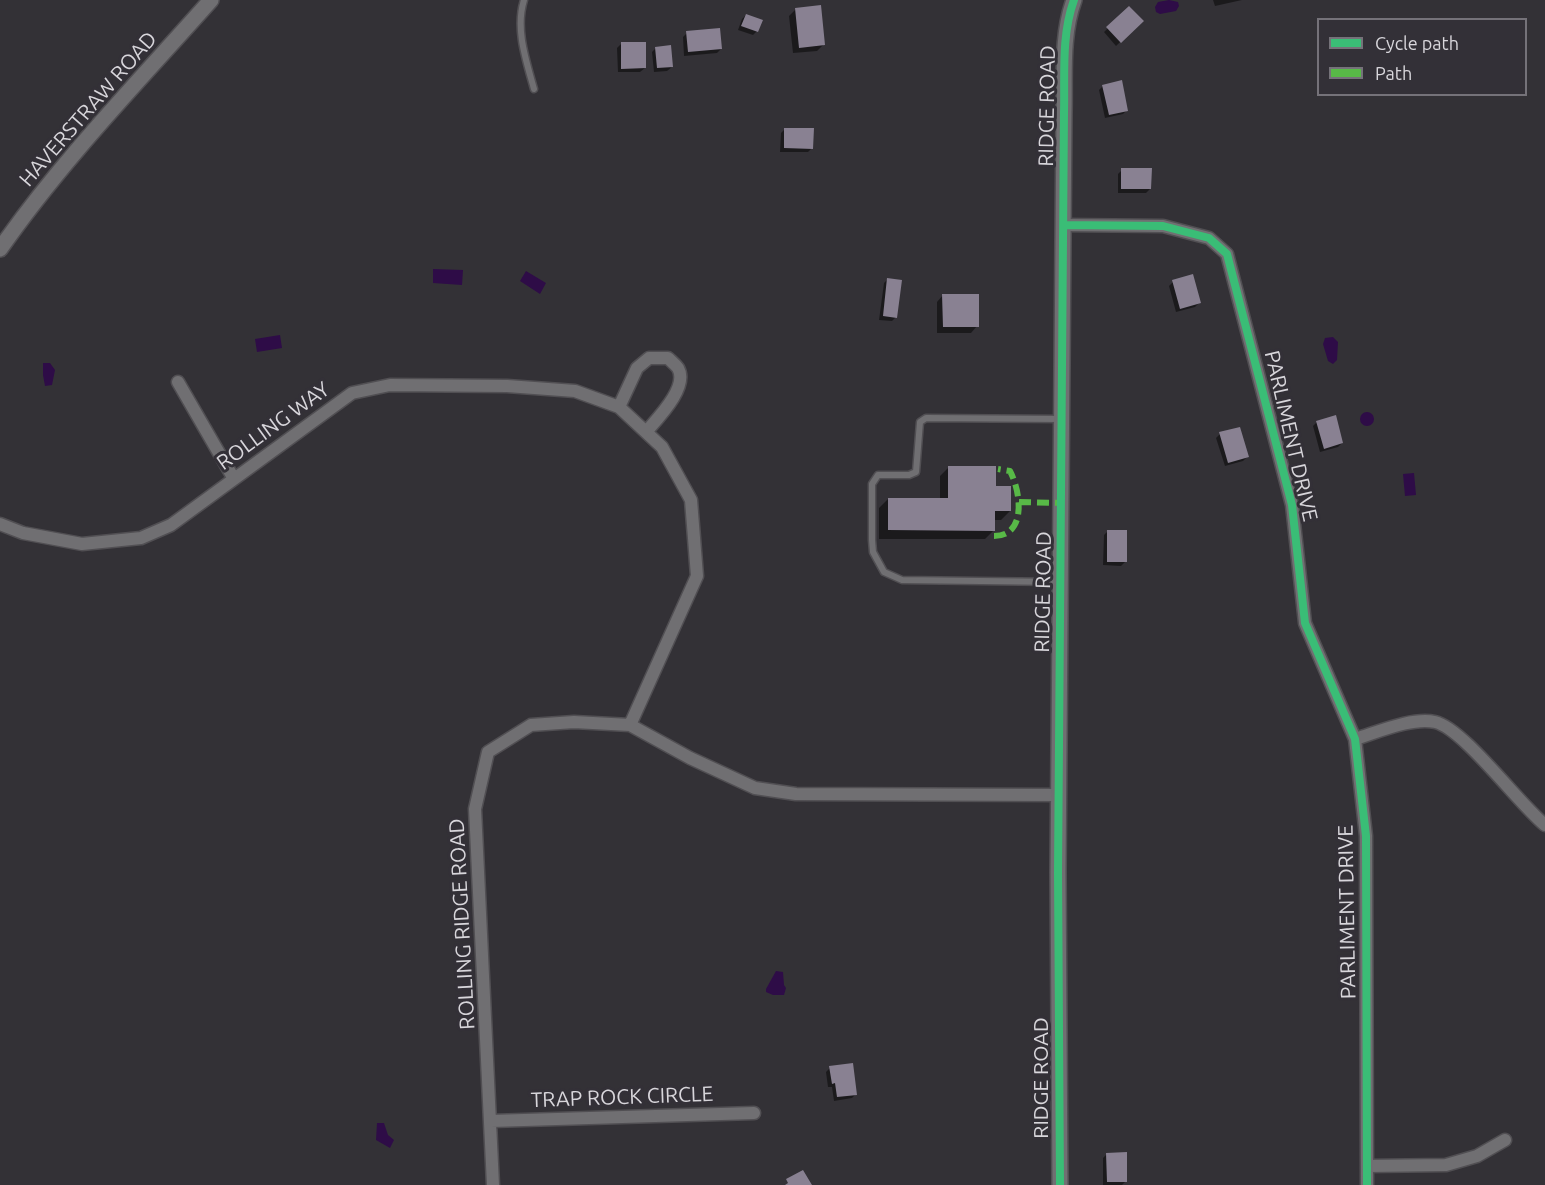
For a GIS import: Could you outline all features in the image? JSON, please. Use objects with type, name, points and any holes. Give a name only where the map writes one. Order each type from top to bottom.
[{"type":"street","name":"HAVERSTRAW ROAD","points":[[0,249],[19,222],[85,143],[211,0]]},
{"type":"street","name":"RIDGE ROAD","points":[[1060,1185],[1059,795],[1065,44],[1074,0]]},
{"type":"street","name":"PARLIMENT DRIVE","points":[[1064,225],[1163,226],[1209,238],[1227,254],[1292,505],[1305,623],[1355,739],[1365,836],[1367,1185]]},
{"type":"street","points":[[619,407],[637,368],[650,358],[668,358],[678,369],[681,383],[673,398],[646,432]]},
{"type":"street","points":[[178,382],[234,479]]},
{"type":"street","name":"ROLLING WAY","points":[[0,524],[23,533],[82,544],[141,538],[171,525],[352,393],[390,385],[507,386],[575,390],[619,407],[662,447],[691,500],[697,576],[630,725]]},
{"type":"street","name":"ROLLING RIDGE ROAD","points":[[493,1185],[475,809],[488,752],[531,725],[574,722],[630,725],[690,758],[755,788],[773,792],[1059,795]]},
{"type":"street","points":[[1355,739],[1415,722],[1437,722],[1457,734],[1545,825]]},
{"type":"street","name":"TRAP ROCK CIRCLE","points":[[491,1121],[754,1113]]},
{"type":"street","points":[[1367,1166],[1446,1165],[1477,1156],[1505,1140]]},
{"type":"lane","points":[[524,0],[520,13],[523,50],[534,89]]},
{"type":"lane","points":[[1061,582],[924,581],[894,578],[884,572],[876,560],[872,540],[872,484],[878,475],[909,475],[916,472],[920,423],[926,418],[1062,419]]},
{"type":"shaded area","points":[[1169,0],[1178,2],[1179,6],[1176,11],[1160,14],[1156,12],[1155,7],[1158,2]]},
{"type":"shaded area","points":[[433,269],[463,270],[462,285],[433,283]]},
{"type":"shaded area","points":[[526,271],[546,283],[540,294],[520,281]]},
{"type":"shaded area","points":[[280,335],[282,348],[257,352],[255,339]]},
{"type":"shaded area","points":[[1333,337],[1338,342],[1337,360],[1333,364],[1328,361],[1323,344],[1325,338]]},
{"type":"shaded area","points":[[43,363],[50,363],[55,370],[52,385],[45,386]]},
{"type":"shaded area","points":[[1364,412],[1370,412],[1374,419],[1370,426],[1364,426],[1360,422],[1360,416]]},
{"type":"shaded area","points":[[1414,473],[1416,495],[1405,496],[1403,474]]},
{"type":"shaded area","points":[[776,971],[783,972],[786,988],[784,995],[773,995],[766,992]]},
{"type":"shaded area","points":[[377,1123],[384,1123],[388,1135],[394,1140],[390,1148],[376,1140]]},
{"type":"building","points":[[821,5],[825,45],[799,48],[795,8]]},
{"type":"building","points":[[1129,6],[1144,21],[1121,43],[1106,27]]},
{"type":"building","points":[[746,14],[763,20],[758,32],[741,26]]},
{"type":"building","points":[[720,28],[722,49],[688,52],[686,31]]},
{"type":"building","points":[[621,42],[646,42],[646,68],[621,69]]},
{"type":"building","points":[[671,45],[673,67],[657,68],[655,47]]},
{"type":"building","points":[[1122,80],[1128,111],[1109,115],[1102,85]]},
{"type":"building","points":[[784,128],[814,128],[813,149],[784,148]]},
{"type":"building","points":[[1121,168],[1152,168],[1151,189],[1121,189]]},
{"type":"building","points":[[1193,274],[1201,303],[1180,309],[1172,280]]},
{"type":"building","points":[[887,278],[902,280],[897,318],[883,316]]},
{"type":"building","points":[[942,294],[979,294],[979,327],[943,327]]},
{"type":"building","points":[[1336,415],[1343,443],[1324,449],[1316,421]]},
{"type":"building","points":[[1240,427],[1249,457],[1228,463],[1219,432]]},
{"type":"building","points":[[948,466],[996,466],[996,486],[1011,486],[1011,511],[995,511],[995,531],[888,530],[888,498],[948,498]]},
{"type":"building","points":[[1107,530],[1127,530],[1127,562],[1107,562]]},
{"type":"building","points":[[853,1063],[857,1095],[837,1097],[829,1066]]},
{"type":"building","points":[[1127,1152],[1127,1182],[1107,1182],[1106,1153]]},
{"type":"building","points":[[803,1170],[812,1185],[785,1185],[788,1183],[786,1179]]},
{"type":"marked path","points":[[994,536],[1005,534],[1012,529],[1018,511],[1017,490],[1010,471],[998,469]]},
{"type":"marked path","points":[[1019,502],[1062,503]]},
{"type":"cycle path","points":[[1060,1185],[1058,872],[1064,70],[1065,42],[1074,0]]},
{"type":"cycle path","points":[[1064,225],[1163,226],[1209,238],[1227,254],[1292,505],[1305,623],[1355,739],[1366,836],[1367,1185]]}]
